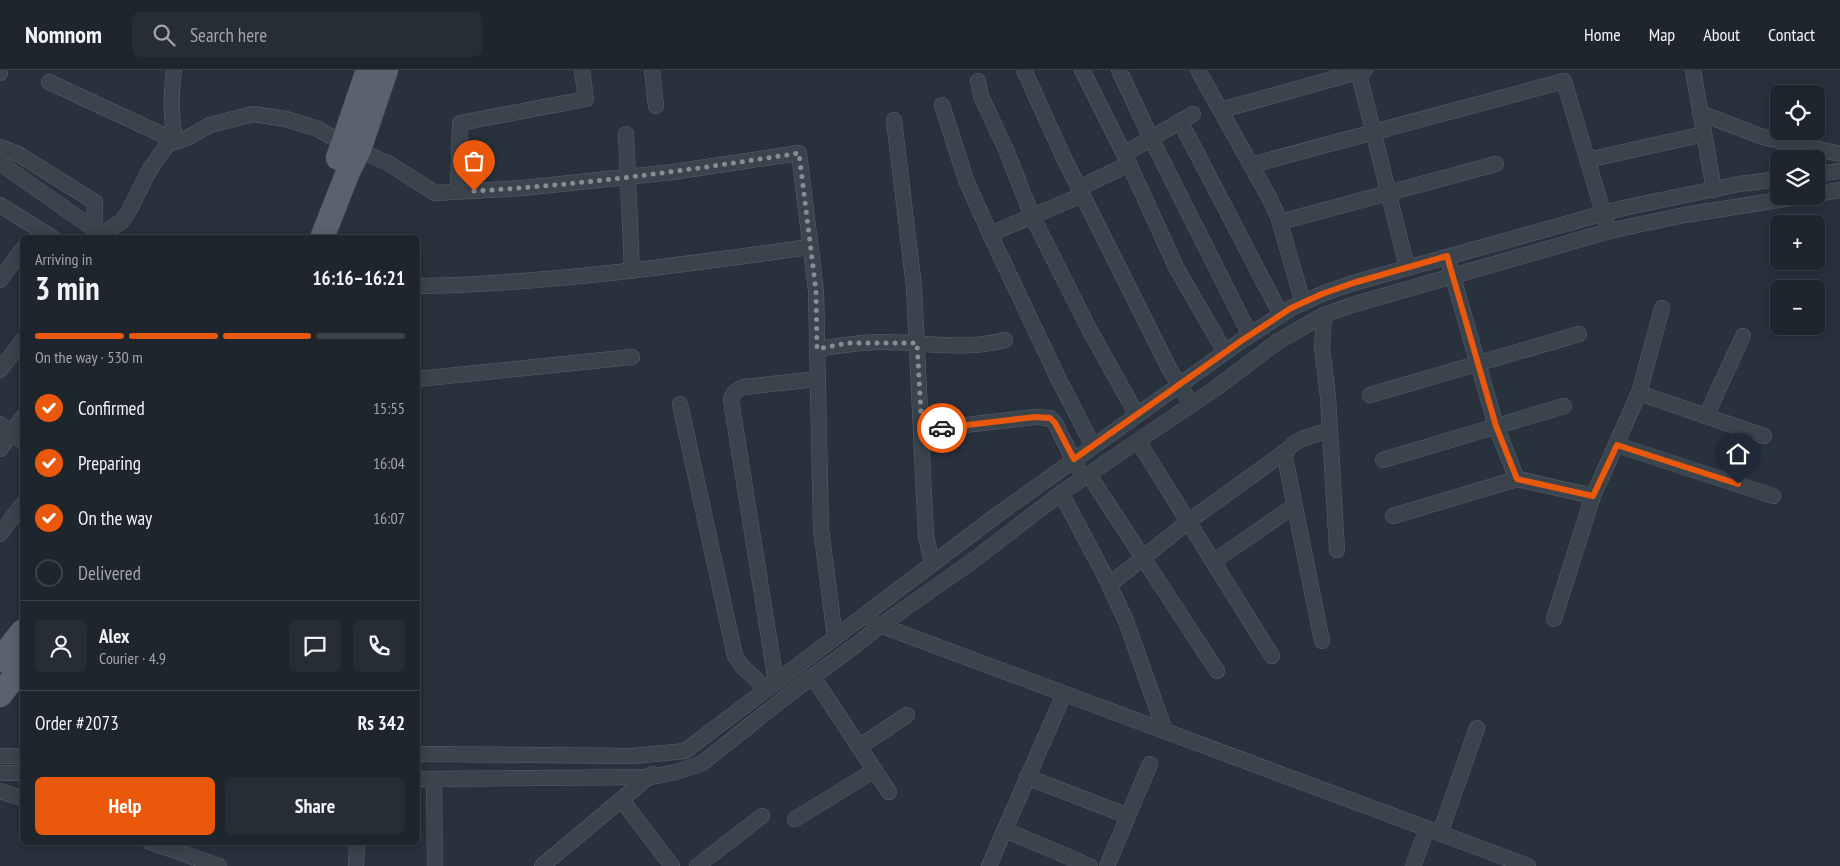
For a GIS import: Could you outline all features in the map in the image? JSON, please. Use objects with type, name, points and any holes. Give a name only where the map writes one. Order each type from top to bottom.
[{"type":"main road","points":[[323,235],[348,172],[368,70]]},
{"type":"main road","points":[[306,235],[352,147],[386,70]]},
{"type":"main road","points":[[0,660],[20,635]]},
{"type":"main road","points":[[0,695],[20,670]]},
{"type":"street","points":[[174,70],[170,98],[176,142]]},
{"type":"street","points":[[458,192],[460,123],[586,99],[582,70]]},
{"type":"street","points":[[652,70],[656,106]]},
{"type":"street","points":[[1024,70],[1081,191],[1170,370],[1192,405]]},
{"type":"street","points":[[1082,70],[1178,269],[1225,352]]},
{"type":"street","points":[[1119,70],[1250,335]]},
{"type":"street","points":[[1198,70],[1270,199],[1280,222],[1303,302]]},
{"type":"street","points":[[1693,70],[1714,190]]},
{"type":"street","points":[[1221,110],[1360,71],[1407,267]]},
{"type":"street","points":[[978,81],[981,96],[1007,152],[1032,216],[1137,415]]},
{"type":"street","points":[[1251,165],[1564,81],[1609,231]]},
{"type":"street","points":[[49,82],[176,142]]},
{"type":"street","points":[[942,105],[966,180],[1053,368],[1093,446]]},
{"type":"street","points":[[1700,113],[1763,138],[1840,154]]},
{"type":"street","points":[[95,235],[122,221],[150,169],[168,144],[187,138],[210,124],[254,114],[286,119],[318,129],[388,163],[435,194],[523,188],[673,172],[799,153],[816,291],[821,530],[835,637]]},
{"type":"street","points":[[990,234],[1032,216],[1081,191],[1152,138],[1187,118],[1281,314]]},
{"type":"street","points":[[894,120],[914,287],[926,536],[932,564]]},
{"type":"street","points":[[626,134],[632,272]]},
{"type":"street","points":[[1587,160],[1704,134]]},
{"type":"street","points":[[0,147],[18,154],[95,202],[95,235]]},
{"type":"street","points":[[0,163],[95,235]]},
{"type":"street","points":[[1280,222],[1496,164]]},
{"type":"street","points":[[1825,172],[1840,170]]},
{"type":"street","points":[[420,754],[634,756],[676,753],[687,750],[997,514],[1225,352],[1281,314],[1303,302],[1353,283],[1407,267],[1623,208],[1770,181]]},
{"type":"street","points":[[1825,192],[1840,190]]},
{"type":"street","points":[[420,779],[651,777],[701,764],[880,626],[971,562],[1062,493],[1192,405],[1277,342],[1324,315],[1452,275],[1609,231],[1684,215],[1770,201]]},
{"type":"street","points":[[0,205],[35,233]]},
{"type":"street","points":[[420,286],[466,285],[632,272],[810,247]]},
{"type":"street","points":[[0,280],[20,253]]},
{"type":"street","points":[[1447,256],[1496,426],[1517,479]]},
{"type":"street","points":[[1554,619],[1593,496],[1639,393],[1662,308]]},
{"type":"street","points":[[1324,315],[1322,347],[1330,430],[1337,550]]},
{"type":"street","points":[[1370,395],[1579,334]]},
{"type":"street","points":[[1706,416],[1743,336]]},
{"type":"street","points":[[817,349],[848,343],[917,343],[955,346],[986,345],[1005,340]]},
{"type":"street","points":[[0,370],[20,344]]},
{"type":"street","points":[[420,379],[632,357]]},
{"type":"street","points":[[771,685],[731,400],[737,389],[743,387],[817,380]]},
{"type":"street","points":[[1639,393],[1764,436]]},
{"type":"street","points":[[680,404],[735,656],[742,666],[771,685]]},
{"type":"street","points":[[1382,460],[1564,406]]},
{"type":"street","points":[[922,430],[1043,417],[1050,418],[1055,423],[1074,459],[1143,558],[1216,671]]},
{"type":"street","points":[[0,449],[20,421]]},
{"type":"street","points":[[1110,585],[1189,521],[1286,451],[1295,442],[1330,430]]},
{"type":"street","points":[[1138,441],[1272,656]]},
{"type":"street","points":[[1617,445],[1773,496]]},
{"type":"street","points":[[1286,451],[1285,457],[1294,506],[1322,641]]},
{"type":"street","points":[[1393,516],[1517,479],[1593,496]]},
{"type":"street","points":[[1062,493],[1126,620],[1165,731]]},
{"type":"street","points":[[1214,561],[1294,506]]},
{"type":"street","points":[[0,534],[20,508]]},
{"type":"street","points":[[861,618],[1528,866]]},
{"type":"street","points":[[813,677],[890,792]]},
{"type":"street","points":[[989,866],[1064,694]]},
{"type":"street","points":[[859,747],[907,715]]},
{"type":"street","points":[[1413,866],[1434,831],[1477,728]]},
{"type":"street","points":[[542,866],[621,799],[651,777],[659,754]]},
{"type":"street","points":[[0,756],[20,756]]},
{"type":"street","points":[[1108,866],[1150,764]]},
{"type":"street","points":[[795,819],[875,770]]},
{"type":"street","points":[[0,773],[20,773]]},
{"type":"street","points":[[1027,776],[1128,816]]},
{"type":"street","points":[[434,779],[435,866]]},
{"type":"street","points":[[0,791],[20,797]]},
{"type":"street","points":[[621,799],[672,866]]},
{"type":"street","points":[[697,866],[762,816]]},
{"type":"street","points":[[1005,830],[1090,866]]},
{"type":"street","points":[[158,845],[218,866]]},
{"type":"street","points":[[356,866],[357,846]]},
{"type":"way so far","points":[[474,191],[523,188],[673,172],[799,153],[816,291],[817,349],[848,343],[917,343],[922,430],[942,428]]},
{"type":"route","points":[[942,428],[1035,417],[1050,418],[1055,423],[1074,459],[1291,308],[1353,283],[1447,256],[1496,426],[1517,479],[1593,496],[1617,445],[1738,484]]}]
